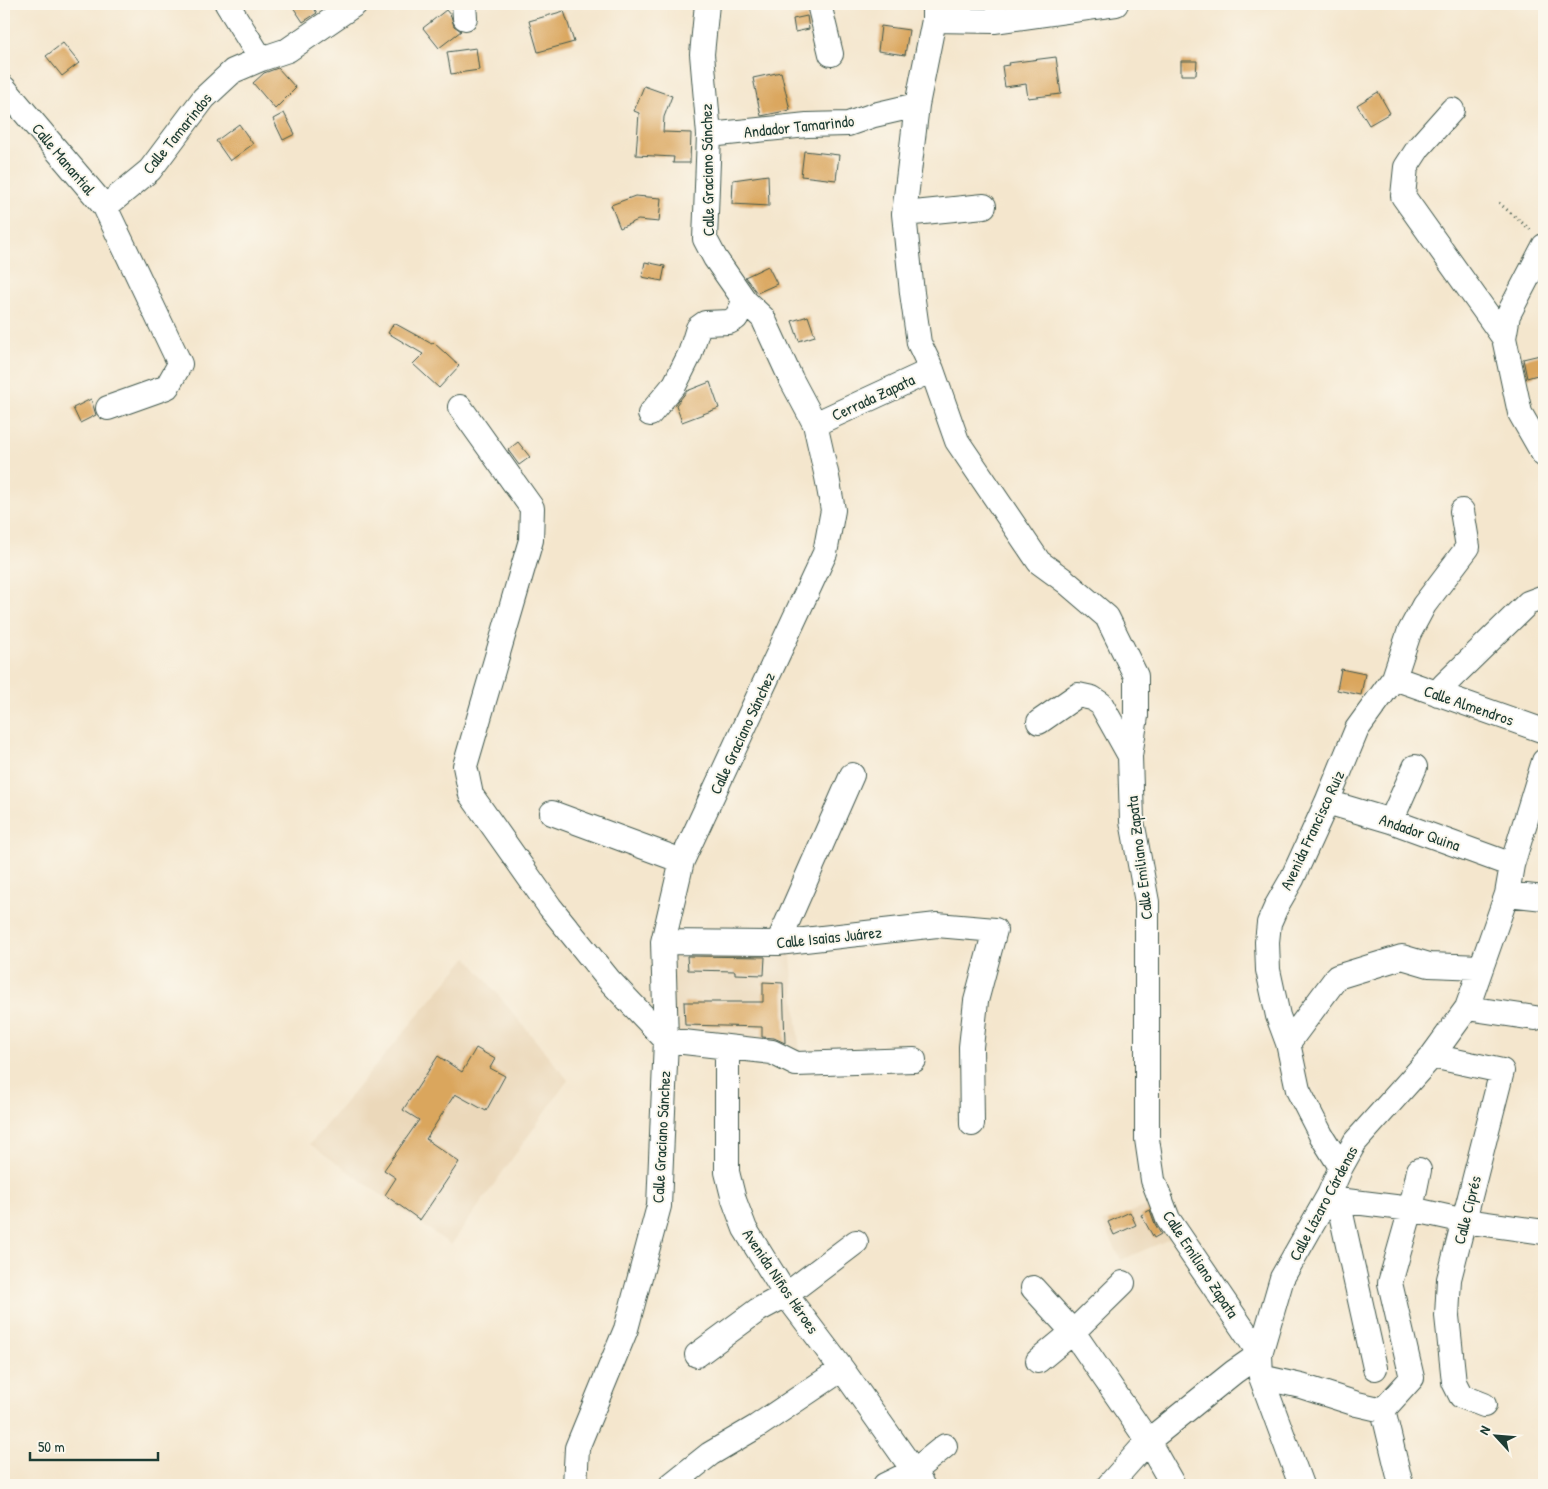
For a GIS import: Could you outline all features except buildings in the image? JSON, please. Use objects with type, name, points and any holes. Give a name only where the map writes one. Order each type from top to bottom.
[{"type":"street","points":[[227,4],[261,59]]},
{"type":"street","name":"Calle Tamarindos","points":[[105,207],[150,170],[204,98],[233,71],[288,50],[355,4]]},
{"type":"street","name":"Calle Graciano Sánchez","points":[[575,1485],[577,1448],[626,1329],[659,1206],[666,1040],[663,942],[682,861],[825,553],[832,510],[828,477],[815,424],[791,379],[763,318],[745,302],[715,258],[705,239],[709,135],[702,54],[707,4]]},
{"type":"street","points":[[819,4],[831,54]]},
{"type":"street","points":[[934,12],[994,21],[1116,4]]},
{"type":"street","name":"Calle Emiliano Zapata","points":[[934,12],[917,106],[904,214],[919,343],[932,370],[957,441],[1039,562],[1065,580],[1107,617],[1136,676],[1136,716],[1130,756],[1132,821],[1146,902],[1147,1139],[1153,1180],[1168,1219],[1260,1365],[1301,1485]]},
{"type":"street","name":"Calle Manantial","points":[[4,88],[105,207],[180,364],[166,387],[108,408]]},
{"type":"street","name":"Andador Tamarindo","points":[[709,135],[807,125],[848,124],[917,106]]},
{"type":"street","points":[[1452,110],[1420,147],[1406,167],[1403,196],[1504,338]]},
{"type":"street","points":[[904,214],[984,206]]},
{"type":"street","points":[[1540,241],[1508,315],[1504,338],[1520,413],[1544,455]]},
{"type":"street","points":[[650,414],[674,384],[690,354],[698,328],[705,323],[730,322],[736,318],[745,302]]},
{"type":"street","name":"Cerrada Zapata","points":[[815,424],[932,370]]},
{"type":"street","points":[[460,407],[532,508],[531,540],[466,766],[471,795],[550,907],[609,980],[666,1040],[772,1052],[796,1064],[914,1060]]},
{"type":"street","name":"Avenida Francisco Ruiz","points":[[1341,1167],[1321,1135],[1298,1090],[1288,1043],[1278,1016],[1268,970],[1267,942],[1270,923],[1277,905],[1292,880],[1327,802],[1357,728],[1394,678],[1409,634],[1424,605],[1468,547],[1462,511]]},
{"type":"street","points":[[1438,694],[1444,685],[1528,603],[1544,597]]},
{"type":"street","name":"Calle Almendros","points":[[1394,678],[1544,732]]},
{"type":"street","points":[[1039,722],[1078,695],[1092,698],[1101,704],[1130,756]]},
{"type":"street","name":"Calle Lázaro Cárdenas","points":[[1260,1365],[1282,1278],[1333,1198],[1341,1167],[1355,1142],[1432,1056],[1467,1008],[1508,894],[1512,865],[1544,760]]},
{"type":"street","points":[[1391,820],[1415,767]]},
{"type":"street","points":[[778,943],[852,775]]},
{"type":"street","name":"Andador Quina","points":[[1327,802],[1391,820],[1512,865]]},
{"type":"street","points":[[552,813],[682,861]]},
{"type":"street","points":[[1508,894],[1544,898]]},
{"type":"street","name":"Calle Isaias Juárez","points":[[663,942],[778,943],[937,925],[995,930],[976,1001],[971,1047],[972,1124]]},
{"type":"street","points":[[1288,1043],[1337,977],[1402,957],[1428,965],[1481,966]]},
{"type":"street","points":[[1467,1008],[1534,1018]]},
{"type":"street","name":"Avenida Niños Héroes","points":[[727,1047],[727,1172],[734,1200],[745,1229],[786,1295],[842,1369],[918,1478]]},
{"type":"street","name":"Calle Ciprés","points":[[1432,1056],[1502,1071],[1449,1280],[1447,1316],[1454,1382],[1461,1396],[1484,1405]]},
{"type":"street","points":[[1383,1410],[1412,1378],[1390,1283],[1411,1209],[1419,1170]]},
{"type":"street","points":[[1375,1368],[1333,1198],[1411,1209],[1465,1221],[1544,1232]]},
{"type":"street","points":[[697,1355],[758,1310],[786,1295],[856,1242]]},
{"type":"street","points":[[1038,1360],[1073,1332],[1123,1283]]},
{"type":"street","points":[[1033,1288],[1073,1332],[1148,1441],[1173,1485]]},
{"type":"street","points":[[1109,1485],[1148,1441],[1234,1372],[1260,1365],[1301,1386],[1357,1404],[1383,1410]]},
{"type":"street","points":[[671,1485],[710,1454],[756,1427],[842,1369]]},
{"type":"street","points":[[1383,1410],[1401,1485]]},
{"type":"street","points":[[885,1485],[918,1478],[945,1446]]},
{"type":"path","points":[[1499,203],[1540,241]]},
{"type":"shaded area","points":[[672,945],[790,946],[800,1054],[670,1036]]},
{"type":"shaded area","points":[[467,957],[568,1080],[451,1245],[310,1144]]},
{"type":"shaded area","points":[[1159,1202],[1177,1236],[1121,1260],[1103,1222]]}]
